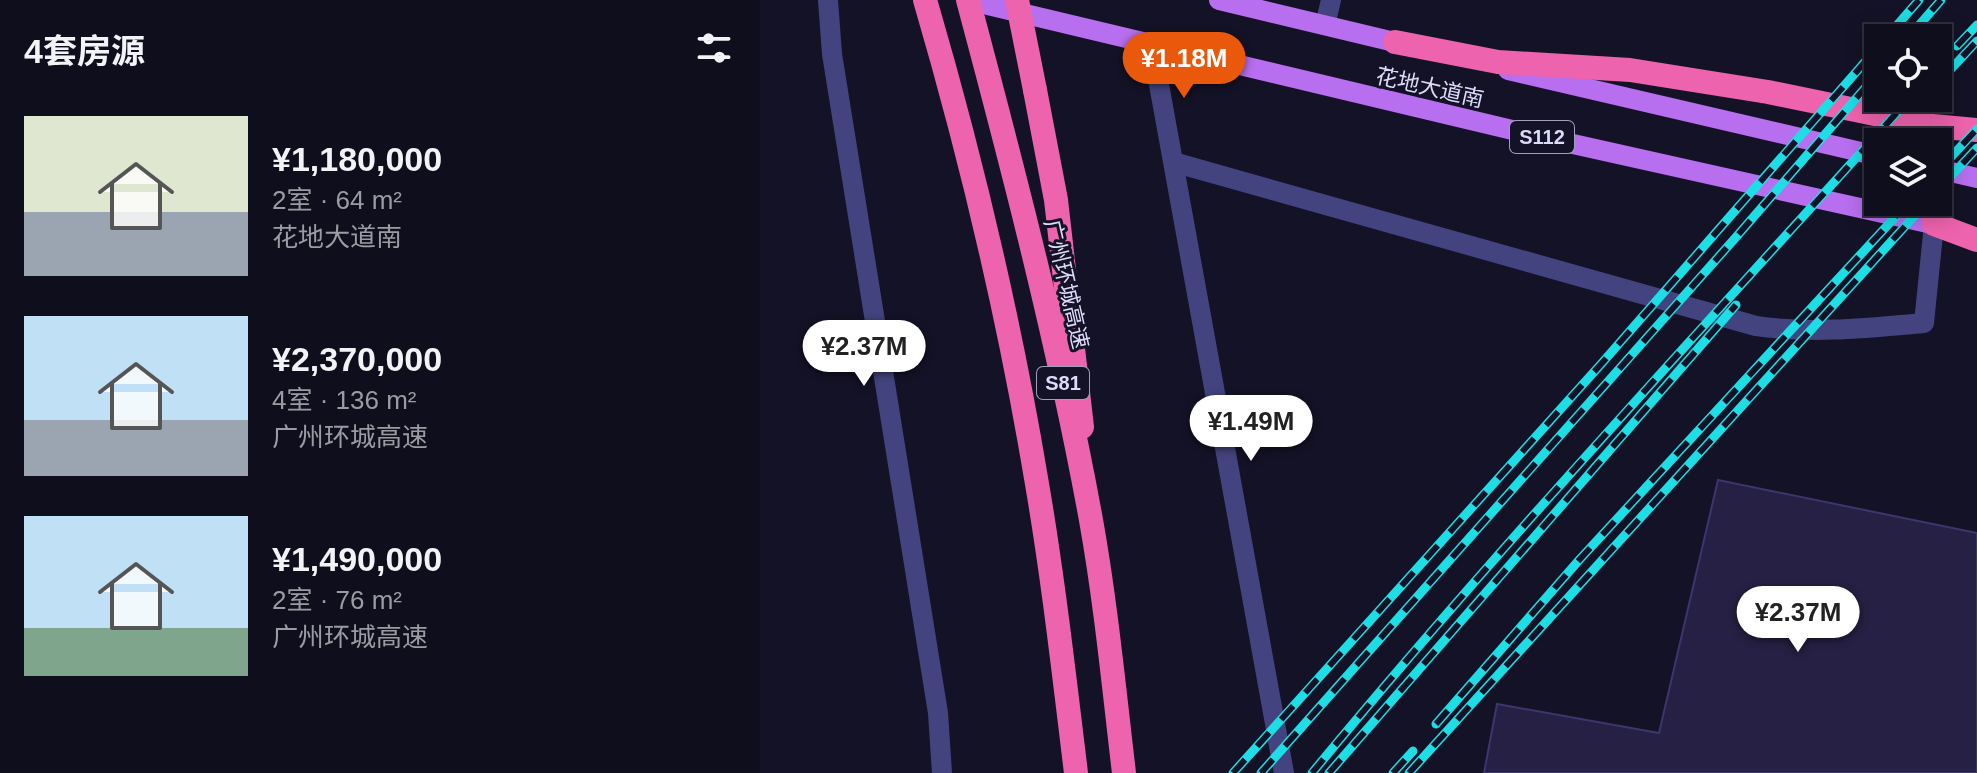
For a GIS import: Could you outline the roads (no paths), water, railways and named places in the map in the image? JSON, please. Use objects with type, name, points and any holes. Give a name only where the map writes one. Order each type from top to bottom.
[{"type":"highway","name":"S81","points":[[923,0],[960,130],[1004,309],[1026,420],[1047,544],[1076,773]]},
{"type":"highway","name":"广州环城高速","points":[[967,0],[1050,324],[1078,453],[1100,581],[1124,773]]},
{"type":"highway","points":[[1017,0],[1056,200],[1100,581]]},
{"type":"highway","points":[[1026,0],[1035,90]]},
{"type":"highway","points":[[1395,42],[1498,62],[1630,70],[1768,92],[1933,126],[1977,130]]},
{"type":"highway","points":[[1934,224],[1977,240]]},
{"type":"main road","name":"花地大道南","points":[[967,0],[1546,138],[1977,233]]},
{"type":"main road","name":"花地大道南","points":[[1219,0],[1864,153]]},
{"type":"main road","points":[[1952,172],[1977,178]]},
{"type":"street","points":[[828,0],[832,54],[938,713],[942,773]]},
{"type":"street","points":[[1325,25],[1331,0]]},
{"type":"street","points":[[1152,46],[1284,773]]},
{"type":"street","points":[[1173,162],[1756,326],[1782,330],[1850,330],[1924,323],[1934,224]]},
{"type":"railway","points":[[1898,24],[1919,0]]},
{"type":"railway","points":[[1920,24],[1941,0]]},
{"type":"railway","points":[[1957,46],[1977,25]]},
{"type":"railway","points":[[1952,68],[1977,41]]},
{"type":"railway","points":[[1233,773],[1602,363],[1864,63]]},
{"type":"railway","points":[[1261,773],[1864,89]]},
{"type":"railway","points":[[1312,773],[1532,517],[1897,112]]},
{"type":"railway","points":[[1952,156],[1977,129]]},
{"type":"railway","points":[[1952,175],[1977,148]]},
{"type":"railway","points":[[1436,724],[1580,559],[1896,216]]},
{"type":"railway","points":[[1409,773],[1914,216]]},
{"type":"railway","points":[[1329,773],[1736,305]]},
{"type":"railway","points":[[1393,773],[1413,751]]}]
